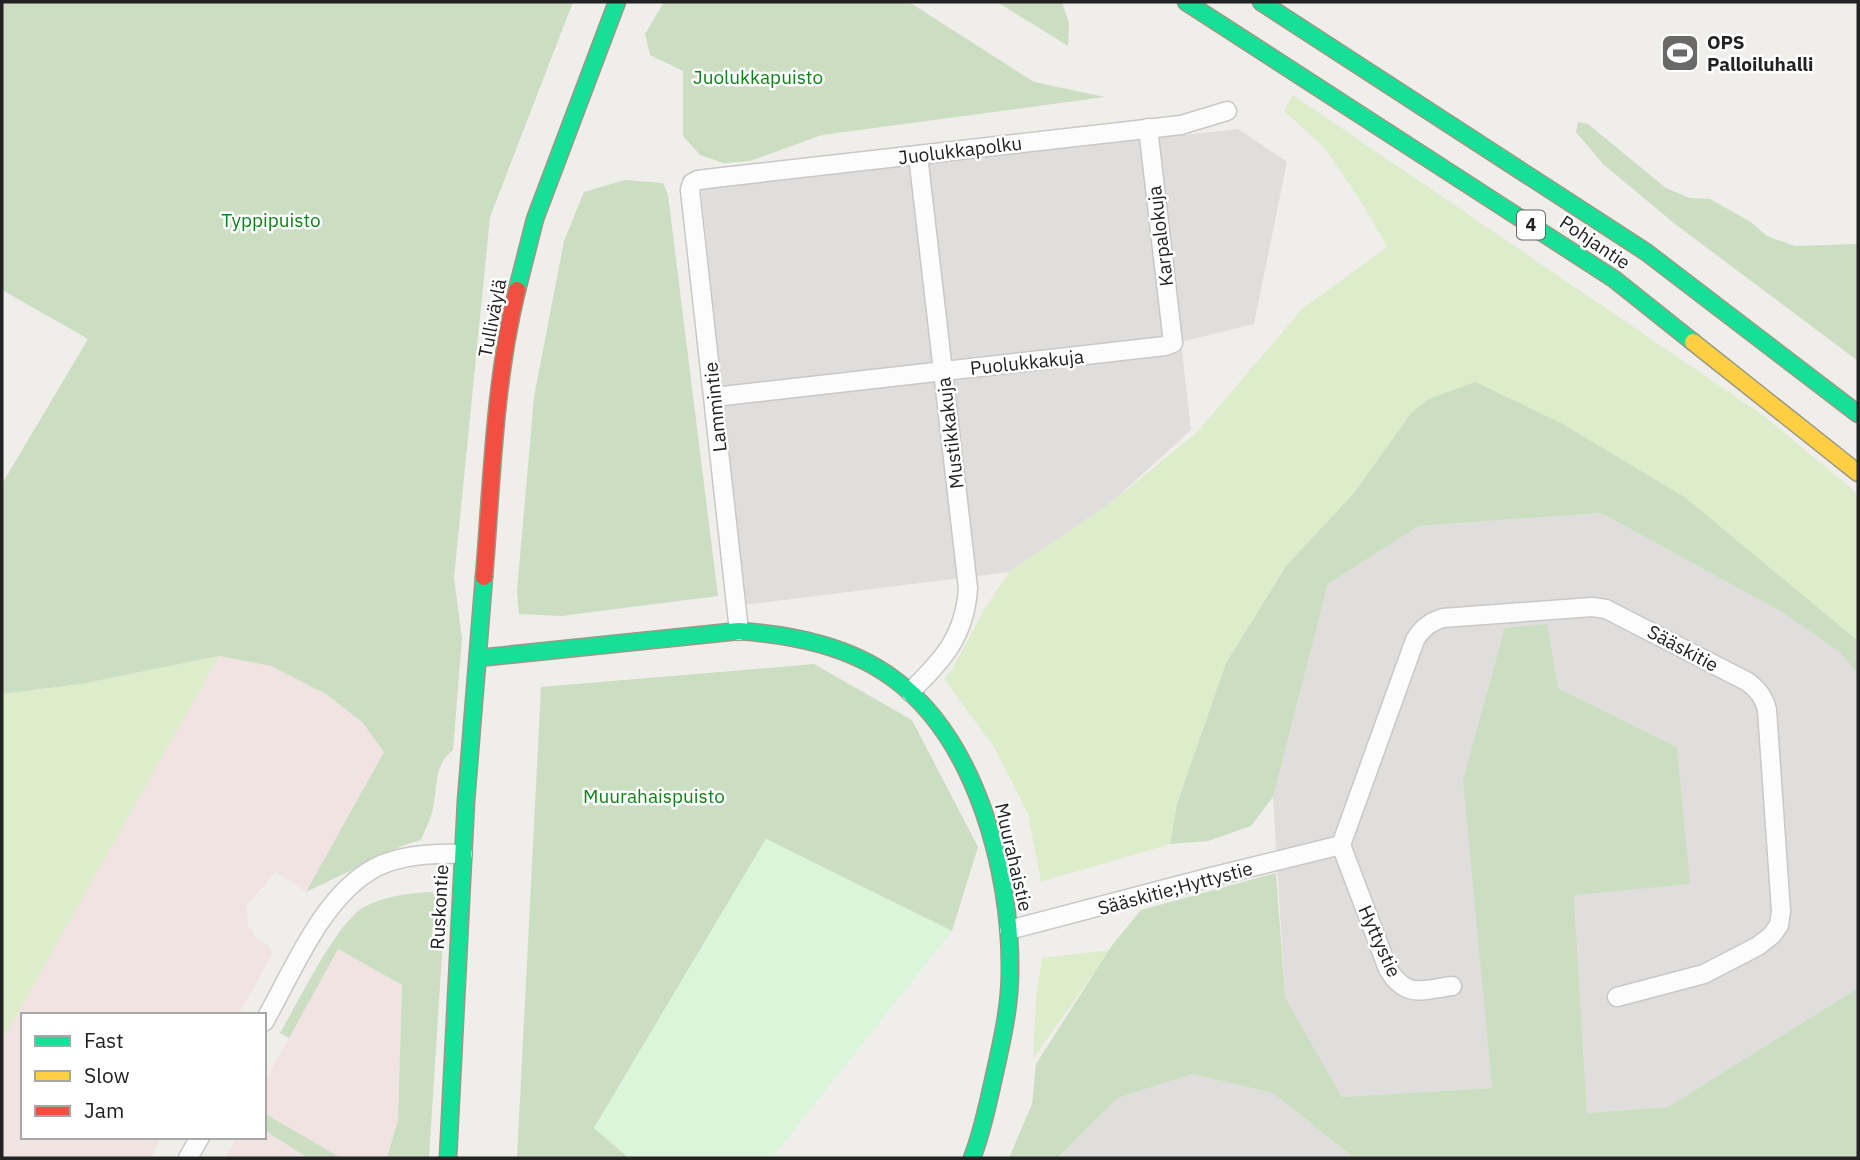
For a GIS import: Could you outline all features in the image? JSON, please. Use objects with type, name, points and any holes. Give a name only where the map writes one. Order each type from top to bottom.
[{"type":"main road","name":"Tulliväylä","points":[[478,658],[499,394],[511,314],[535,219],[617,2]]},
{"type":"main road","name":"Pohjantie","points":[[1186,2],[1614,279],[1858,473]]},
{"type":"main road","name":"Pohjantie","points":[[1261,2],[1646,253],[1858,414]]},
{"type":"main road","name":"Muurahaistie","points":[[478,658],[739,631],[771,632],[808,640],[847,653],[910,692],[940,729],[978,796],[991,837],[1009,930],[1010,973],[1003,1037],[980,1140],[972,1158]]},
{"type":"main road","name":"Ruskontie","points":[[448,1158],[463,854],[478,658]]},
{"type":"street","name":"Juolukkapolku","points":[[692,183],[714,178],[1181,125],[1227,111]]},
{"type":"street","name":"Karpalokuja","points":[[1148,128],[1173,343]]},
{"type":"street","name":"Mustikkakuja","points":[[910,692],[942,659],[956,637],[966,612],[968,588],[918,155]]},
{"type":"street","name":"Lammintie","points":[[692,183],[690,190],[739,631]]},
{"type":"street","name":"Puolukkakuja","points":[[715,397],[1173,343]]},
{"type":"street","name":"Sääskitie","points":[[1341,845],[1415,640],[1421,629],[1431,622],[1443,618],[1507,613],[1592,607],[1606,609],[1748,682],[1758,690],[1767,710],[1781,911],[1779,925],[1772,935],[1758,946],[1704,974],[1617,998]]},
{"type":"street","name":"Sääskitie;Hyttystie","points":[[1009,930],[1341,845]]},
{"type":"street","name":"Hyttystie","points":[[1341,845],[1388,969],[1396,982],[1405,989],[1418,991],[1452,986]]},
{"type":"street","points":[[266,1018],[317,928],[344,890],[370,870],[393,862],[443,853],[463,854]]},
{"type":"street","points":[[188,1158],[199,1139]]},
{"type":"shaded area","points":[[1238,129],[1287,162],[1254,324],[1181,342],[1191,430],[1113,501],[1009,572],[744,605],[701,189]]},
{"type":"shaded area","points":[[1601,513],[1780,611],[1841,653],[1858,675],[1858,988],[1668,1107],[1587,1113],[1574,895],[1677,747],[1558,688],[1475,895],[1492,1088],[1342,1097],[1285,997],[1273,797],[1328,584],[1419,526]]},
{"type":"shaded area","points":[[219,656],[271,666],[326,694],[363,723],[385,752],[306,892],[276,872],[246,906],[249,929],[271,948],[272,955],[239,1013],[21,1013],[21,1139],[160,1139],[151,1158],[2,1158],[2,1041]]},
{"type":"shaded area","points":[[338,948],[402,986],[398,1120],[387,1158],[341,1158],[266,1114],[266,1079]]},
{"type":"shaded area","points":[[1192,1074],[1273,1093],[1354,1158],[1059,1158],[1118,1098]]},
{"type":"shaded area","points":[[266,1131],[308,1158],[225,1158],[236,1139],[266,1139]]},
{"type":"green space","name":"Typpipuisto","points":[[2,2],[573,2],[490,217],[454,578],[462,638],[453,750],[439,770],[432,812],[421,840],[404,845],[306,892],[384,752],[363,723],[326,694],[271,666],[219,656],[81,684],[2,694],[2,484],[88,339],[2,290]]},
{"type":"green space","name":"Juolukkapuisto","points":[[664,2],[909,2],[1034,82],[1105,97],[822,135],[750,161],[724,163],[700,155],[683,136],[683,71],[650,55],[645,34]]},
{"type":"green space","points":[[997,2],[1062,2],[1069,23],[1068,46]]},
{"type":"green space","points":[[1293,95],[1764,416],[1858,494],[1858,641],[1686,498],[1563,424],[1412,412],[1357,490],[1286,566],[1226,663],[1177,804],[1170,844],[1041,882],[1028,814],[994,747],[944,679],[1009,572],[1113,501],[1197,432],[1302,309],[1387,247],[1365,208],[1324,147],[1284,111]]},
{"type":"green space","points":[[1578,122],[1588,124],[1666,188],[1690,198],[1710,199],[1751,222],[1767,236],[1795,246],[1858,244],[1858,361],[1675,224],[1603,164],[1576,132]]},
{"type":"green space","points":[[625,180],[663,183],[668,195],[718,596],[561,616],[519,614],[517,591],[534,397],[564,241],[584,192]]},
{"type":"green space","points":[[1475,382],[1563,424],[1686,498],[1858,641],[1858,675],[1841,653],[1780,611],[1601,513],[1419,526],[1328,584],[1273,797],[1251,826],[1208,841],[1170,844],[1177,804],[1226,663],[1286,566],[1354,493],[1412,412],[1429,399]]},
{"type":"green space","points":[[1547,624],[1558,688],[1677,747],[1690,884],[1574,895],[1587,1113],[1668,1107],[1858,988],[1858,1158],[1354,1158],[1273,1093],[1192,1074],[1118,1098],[1058,1158],[1009,1158],[1032,1104],[1036,1064],[1113,944],[1141,910],[1276,873],[1285,997],[1342,1097],[1492,1088],[1463,780],[1505,628]]},
{"type":"green space","points":[[219,656],[2,1041],[2,694],[81,684]]},
{"type":"green space","name":"Muurahaispuisto","points":[[814,664],[912,720],[978,847],[952,931],[766,839],[594,1128],[629,1158],[517,1158],[541,687]]},
{"type":"green space","points":[[766,839],[952,931],[772,1158],[629,1158],[594,1128]]},
{"type":"green space","points":[[432,892],[445,907],[429,1158],[387,1158],[398,1120],[402,985],[338,949],[289,1038],[280,1033],[330,946],[353,916],[364,907],[380,900]]},
{"type":"green space","points":[[1110,950],[1033,1059],[1036,998],[1042,958]]},
{"type":"green space","points":[[266,1114],[341,1158],[308,1158],[266,1131]]},
{"type":"traffic: fast","points":[[517,290],[535,219],[617,2]]},
{"type":"traffic: fast","points":[[1186,2],[1614,279],[1693,342]]},
{"type":"traffic: fast","points":[[1261,2],[1646,252],[1858,414]]},
{"type":"traffic: fast","points":[[448,1158],[466,801],[484,577]]},
{"type":"traffic: fast","points":[[478,658],[739,631],[759,633],[800,639],[859,658],[894,679],[923,705],[947,737],[967,772],[984,811],[996,852],[1009,933],[1010,985],[1004,1026],[984,1120],[972,1158]]},
{"type":"traffic: slow","points":[[1693,342],[1858,473]]},
{"type":"traffic: jam","points":[[484,577],[503,361],[517,290]]},
{"type":"place","name":"OPS Palloiluhalli","points":[[1680,53]]}]
